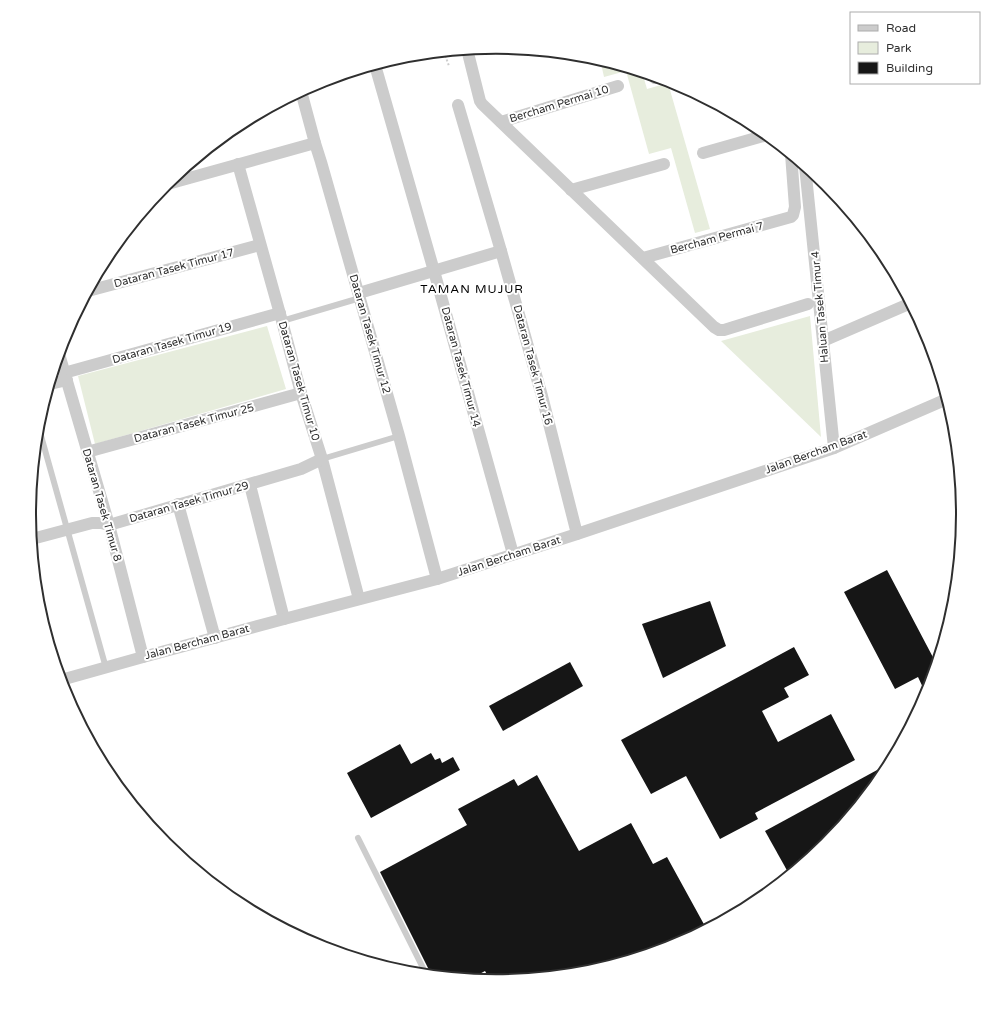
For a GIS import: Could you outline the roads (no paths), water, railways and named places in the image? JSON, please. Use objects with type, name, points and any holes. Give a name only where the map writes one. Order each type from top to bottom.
[{"type":"street","points":[[468,54],[481,103],[714,327],[719,330],[724,330],[808,304]]},
{"type":"street","name":"Dataran Tasek Timur 14","points":[[376,69],[513,554]]},
{"type":"street","name":"Bercham Permai 10","points":[[501,122],[618,86]]},
{"type":"street","name":"Dataran Tasek Timur 12","points":[[303,97],[399,436],[437,579]]},
{"type":"street","name":"Dataran Tasek Timur 16","points":[[458,105],[542,396],[577,534]]},
{"type":"street","points":[[703,153],[760,137]]},
{"type":"street","points":[[179,181],[315,142]]},
{"type":"street","name":"Bercham Permai 7","points":[[642,258],[790,217],[793,214],[795,207],[791,161]]},
{"type":"street","name":"Dataran Tasek Timur 10","points":[[238,164],[301,393],[322,459],[359,599]]},
{"type":"street","points":[[571,190],[664,164]]},
{"type":"street","name":"Haluan Tasek Timur 4","points":[[806,174],[834,448]]},
{"type":"street","name":"Dataran Tasek Timur 17","points":[[95,289],[260,244]]},
{"type":"street","points":[[359,296],[501,251]]},
{"type":"street","points":[[823,341],[906,305]]},
{"type":"street","name":"Dataran Tasek Timur 19","points":[[56,382],[66,377],[281,317]]},
{"type":"street","name":"Dataran Tasek Timur 8","points":[[61,362],[110,525],[143,657]]},
{"type":"street","name":"Dataran Tasek Timur 25","points":[[87,452],[301,393]]},
{"type":"street","name":"Jalan Bercham Barat","points":[[67,678],[284,618],[437,579],[834,448],[942,401]]},
{"type":"street","name":"Dataran Tasek Timur 29","points":[[37,538],[96,523],[105,523],[110,525],[178,504],[250,485],[301,469],[322,459]]},
{"type":"street","points":[[250,485],[284,618]]},
{"type":"street","points":[[178,504],[215,638]]},
{"type":"lane","points":[[281,317],[359,296]]},
{"type":"lane","points":[[322,459],[399,436]]},
{"type":"lane","points":[[42,440],[106,668]]},
{"type":"lane","points":[[358,838],[423,968]]},
{"type":"district","name":"TAMAN MUJUR","points":[[472,289]]}]
